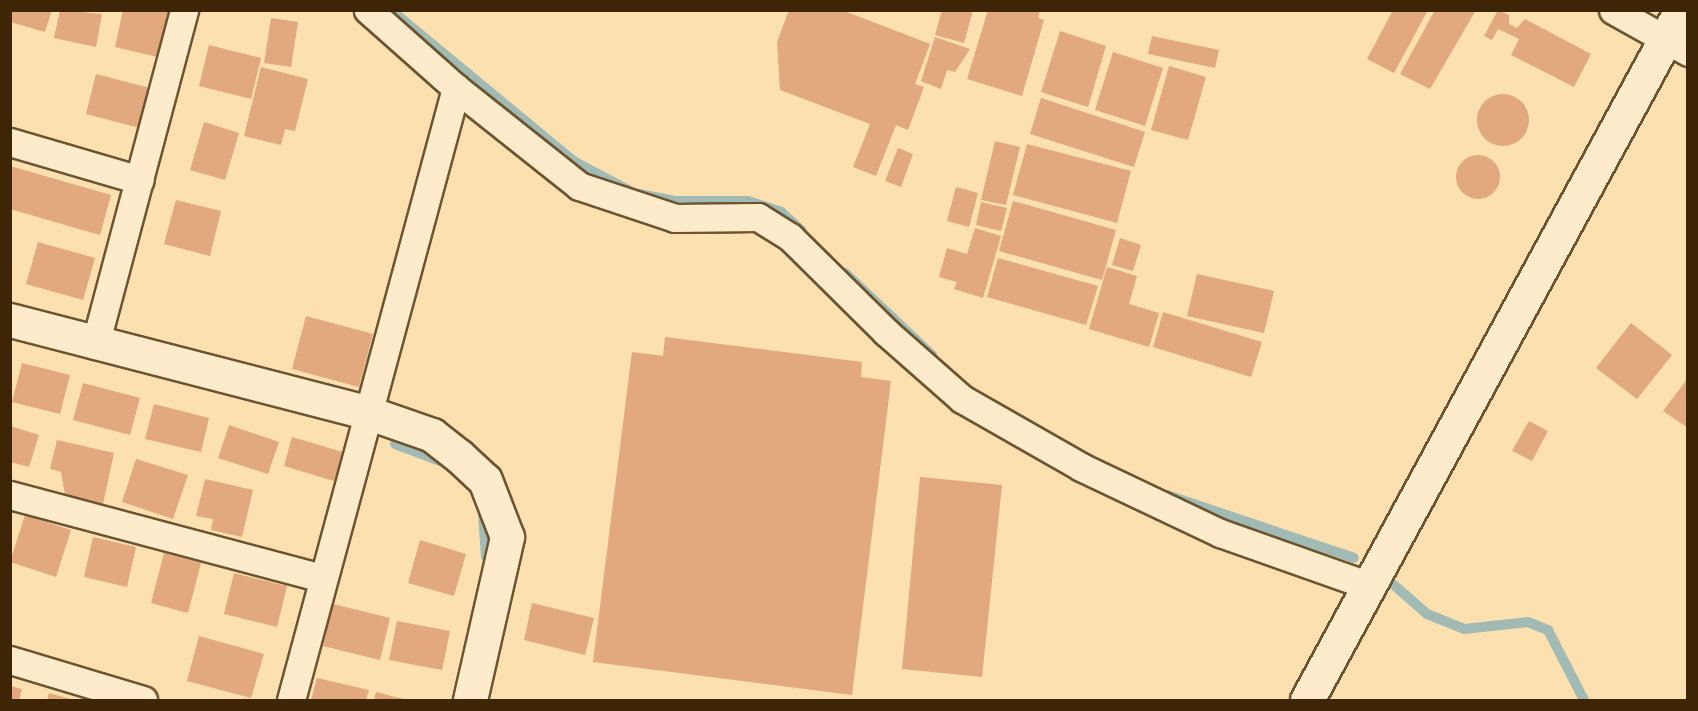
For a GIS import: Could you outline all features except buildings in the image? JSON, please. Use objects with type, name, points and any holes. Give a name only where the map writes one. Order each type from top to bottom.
[{"type":"street","points":[[95,345],[184,10]]},
{"type":"street","points":[[368,10],[456,88],[579,186],[675,218],[758,217],[790,237],[962,399],[1081,467],[1220,534],[1367,585]]},
{"type":"street","points":[[1612,10],[1676,45]]},
{"type":"street","points":[[1306,700],[1367,585],[1676,45],[1681,10]]},
{"type":"street","points":[[291,700],[322,578],[369,413],[456,88]]},
{"type":"street","points":[[10,142],[140,180]]},
{"type":"street","points":[[10,320],[95,345],[369,413],[432,435],[485,480],[507,537],[470,700]]},
{"type":"street","points":[[10,495],[322,578]]},
{"type":"street","points":[[10,660],[143,700]]},
{"type":"waterway","points":[[391,10],[575,162],[634,193],[676,201],[748,201],[781,212],[802,231]]},
{"type":"waterway","points":[[845,273],[932,355]]},
{"type":"waterway","points":[[395,444],[448,464]]},
{"type":"waterway","points":[[1167,495],[1354,558]]},
{"type":"waterway","points":[[483,513],[486,557]]},
{"type":"waterway","points":[[1394,585],[1427,614],[1464,629],[1528,622],[1548,630],[1584,700]]}]
